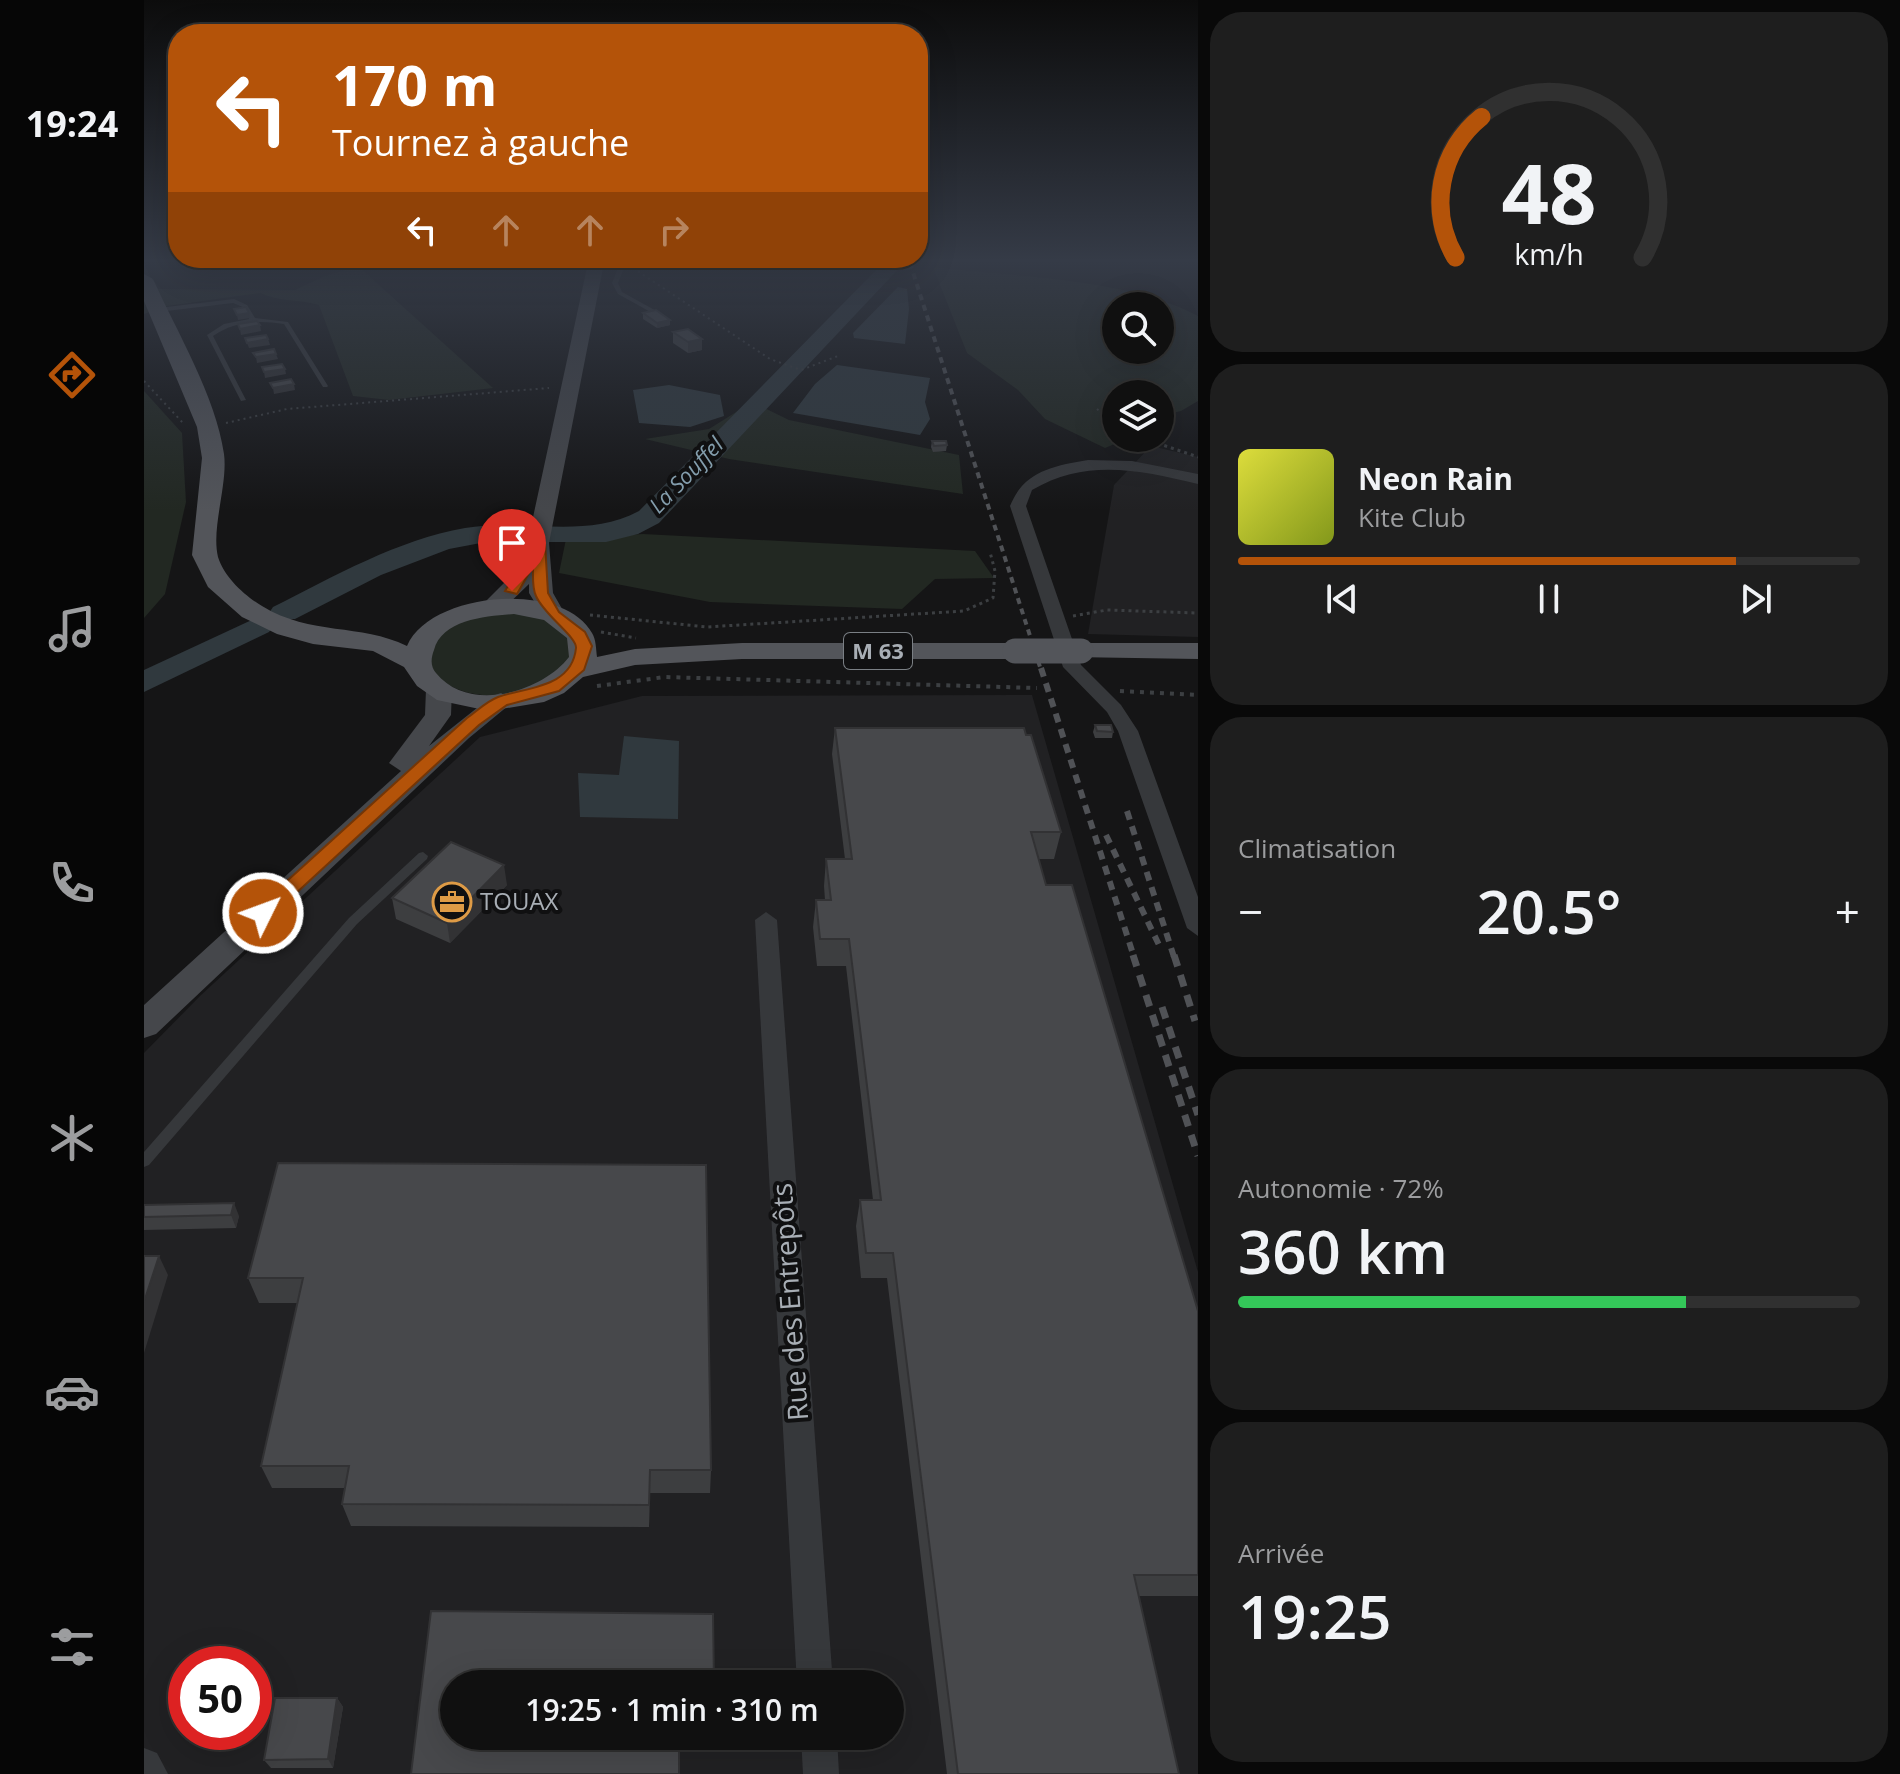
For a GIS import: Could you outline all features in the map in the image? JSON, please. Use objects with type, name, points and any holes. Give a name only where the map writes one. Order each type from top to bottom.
[{"type":"main road","points":[[173,346],[208,427],[213,458],[205,555],[217,581],[237,601],[276,622],[300,633],[379,643],[417,662],[424,677],[439,689],[467,699],[501,701],[582,679],[583,626],[553,614],[514,606],[492,607],[443,622],[379,630],[276,622]]},
{"type":"main road","points":[[553,614],[541,593],[540,538],[579,346]]},
{"type":"main road","points":[[492,607],[520,580],[540,538]]},
{"type":"main road","points":[[417,662],[423,641],[443,622]]},
{"type":"main road","name":"M 63","points":[[583,626],[630,644],[742,651]]},
{"type":"main road","name":"M 63","points":[[582,679],[635,657],[742,651],[1198,651]]},
{"type":"main road","points":[[263,913],[425,737],[438,715],[439,689]]},
{"type":"main road","points":[[144,1025],[460,732],[501,701]]},
{"type":"street","points":[[1198,479],[1137,466],[1102,463],[1065,467],[1025,488],[1018,506],[1072,667],[1114,709],[1128,731],[1198,928]]},
{"type":"street","name":"Rue des Entrepôts","points":[[766,920],[814,1670]]},
{"type":"street","points":[[820,1750],[821,1774]]},
{"type":"street","points":[[144,1766],[150,1774]]},
{"type":"lane","points":[[215,346],[243,400]]},
{"type":"lane","points":[[300,346],[325,386]]},
{"type":"lane","points":[[144,1161],[353,921],[423,856]]},
{"type":"path","points":[[753,346],[780,363],[801,370],[838,356]]},
{"type":"path","points":[[144,381],[187,426],[208,427],[287,409],[549,389],[553,375]]},
{"type":"path","points":[[1097,409],[1102,413]]},
{"type":"path","points":[[1174,449],[1198,457]]},
{"type":"path","points":[[583,626],[707,627],[964,611],[986,604],[993,598],[995,571],[990,552]]},
{"type":"path","points":[[1054,619],[1107,610],[1198,613]]},
{"type":"path","points":[[582,679],[665,677],[1037,688]]},
{"type":"path","points":[[1094,690],[1198,695]]},
{"type":"shaded area","points":[[334,346],[446,346],[493,388],[389,400],[353,396]]},
{"type":"shaded area","points":[[964,346],[1102,346],[1102,364],[1174,364],[1174,346],[1198,346],[1198,401],[1181,411],[1174,413],[1174,380],[1102,380],[1102,447],[1045,419],[1018,390],[967,353]]},
{"type":"shaded area","points":[[837,365],[930,378],[925,402],[930,419],[920,435],[793,413],[815,384]]},
{"type":"shaded area","points":[[669,385],[720,395],[724,416],[690,427],[639,423],[633,390]]},
{"type":"shaded area","points":[[144,391],[182,433],[186,502],[165,594],[144,618]]},
{"type":"shaded area","points":[[752,402],[789,420],[959,455],[963,494],[729,459],[645,439],[709,429]]},
{"type":"shaded area","points":[[1174,451],[1198,457],[1198,637],[1088,634],[1114,485],[1145,452]]},
{"type":"shaded area","points":[[643,534],[975,551],[994,578],[935,579],[902,609],[710,602],[559,573],[566,539]]},
{"type":"shaded area","points":[[487,612],[533,613],[567,630],[575,656],[552,680],[517,693],[484,695],[453,687],[428,667],[435,641],[453,624]]},
{"type":"shaded area","points":[[1032,695],[1198,1272],[1198,1774],[144,1774],[144,1053],[200,996],[480,737],[642,696]]},
{"type":"shaded area","points":[[624,736],[679,741],[678,819],[580,817],[578,773],[619,775]]},
{"type":"building","points":[[274,349],[276,354],[256,357],[253,353]]},
{"type":"building","points":[[282,364],[285,369],[264,372],[262,367]]},
{"type":"building","points":[[291,379],[294,384],[273,388],[270,383]]},
{"type":"building","points":[[932,441],[946,441],[947,445],[934,446]]},
{"type":"building","points":[[1095,725],[1111,725],[1113,732],[1097,731]]},
{"type":"building","points":[[835,728],[1024,728],[1026,735],[1031,735],[1061,832],[1031,832],[1046,885],[1072,885],[1198,1311],[1198,1575],[1134,1575],[1179,1774],[958,1774],[893,1253],[866,1253],[860,1200],[881,1200],[849,939],[820,939],[816,900],[831,900],[826,859],[852,859]]},
{"type":"building","points":[[451,842],[504,865],[447,923],[392,898]]},
{"type":"building","points":[[278,1163],[706,1165],[711,1470],[650,1470],[649,1505],[342,1504],[349,1466],[261,1466],[303,1278],[248,1278]]},
{"type":"building","points":[[234,1203],[231,1215],[144,1217],[144,1205]]},
{"type":"building","points":[[144,1256],[159,1256],[144,1302]]},
{"type":"building","points":[[431,1611],[713,1614],[714,1670],[440,1670],[440,1750],[679,1750],[679,1774],[411,1774]]},
{"type":"building","points":[[275,1698],[337,1698],[328,1759],[264,1760],[266,1750],[272,1750]]},
{"type":"waterway","name":"La Souffel","points":[[284,613],[371,569],[416,550],[463,537],[486,534],[582,536],[628,528],[649,517],[814,346]]},
{"type":"waterway","name":"La Souffel","points":[[144,682],[258,626]]},
{"type":"railway","points":[[937,346],[1041,670]]},
{"type":"railway","points":[[1041,668],[1134,957]]},
{"type":"railway","points":[[1127,811],[1174,957]]},
{"type":"railway","points":[[1106,835],[1160,947]]},
{"type":"railway","points":[[1133,955],[1198,1156]]},
{"type":"railway","points":[[1174,955],[1195,1021]]},
{"type":"railway","points":[[1162,1007],[1198,1115]]},
{"type":"place","name":"TOUAX","points":[[452,902]]},
{"type":"route","points":[[263,913],[473,721],[501,701],[520,699],[554,688],[576,670],[583,658],[584,646],[580,635],[569,623],[553,614],[541,593],[538,543],[512,591]]}]
